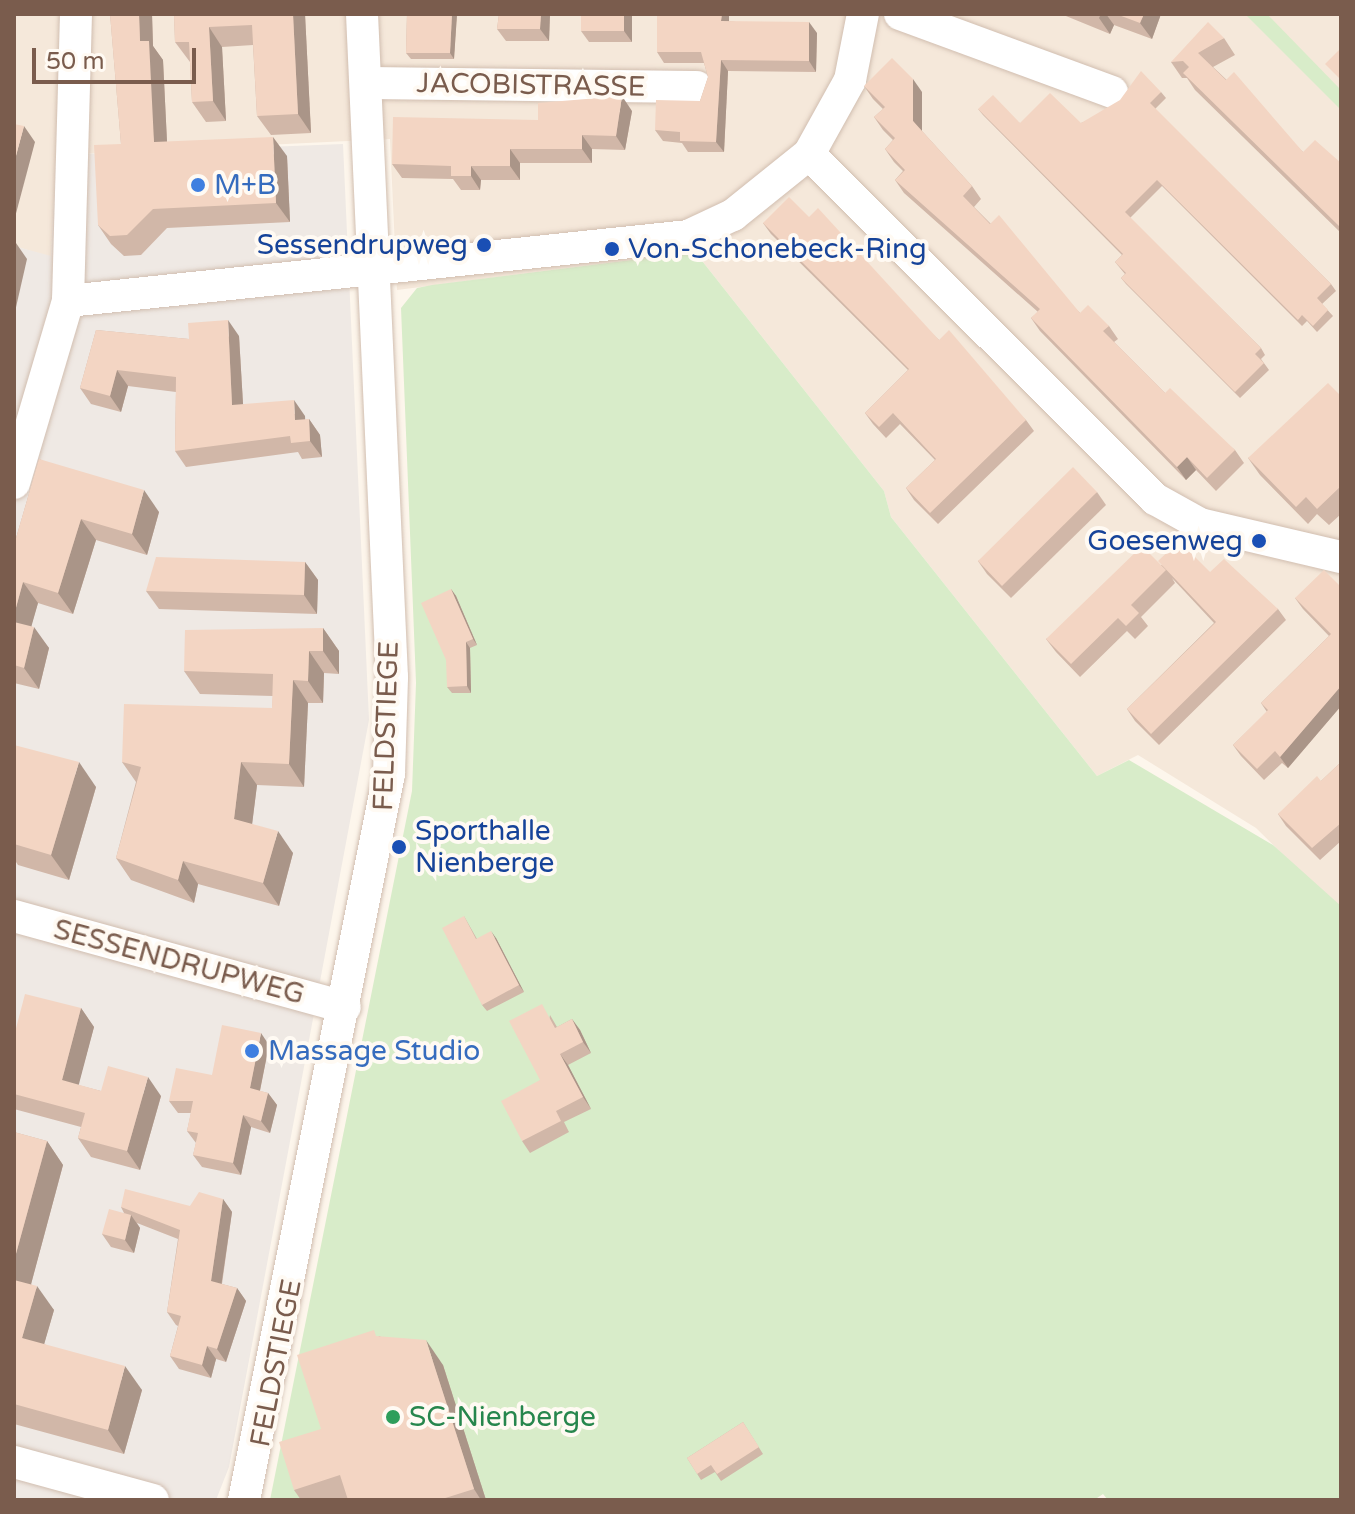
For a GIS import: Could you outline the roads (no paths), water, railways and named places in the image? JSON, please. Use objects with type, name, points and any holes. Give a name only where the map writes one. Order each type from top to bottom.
[{"type":"street","points":[[14,483],[68,301],[76,14]]},
{"type":"street","name":"FELDSTIEGE","points":[[244,1500],[382,829],[392,731],[362,14]]},
{"type":"street","points":[[68,301],[372,273],[688,236],[733,215],[809,154],[850,80],[863,14]]},
{"type":"street","points":[[900,14],[1112,92]]},
{"type":"street","name":"JACOBISTRASSE","points":[[366,83],[697,87]]},
{"type":"street","points":[[809,154],[1155,499],[1200,524],[1341,557]]},
{"type":"street","name":"SESSENDRUPWEG","points":[[14,916],[345,1007]]},
{"type":"street","points":[[14,1462],[153,1500]]},
{"type":"place","name":"M+B","points":[[198,185]]},
{"type":"place","name":"Sessendrupweg","points":[[484,245]]},
{"type":"place","name":"Von-Schonebeck-Ring","points":[[612,249]]},
{"type":"place","name":"Goesenweg","points":[[1259,541]]},
{"type":"place","name":"Sporthalle Nienberge","points":[[399,847]]},
{"type":"place","name":"Massage Studio","points":[[252,1051]]},
{"type":"place","name":"SC-Nienberge","points":[[393,1417]]}]
